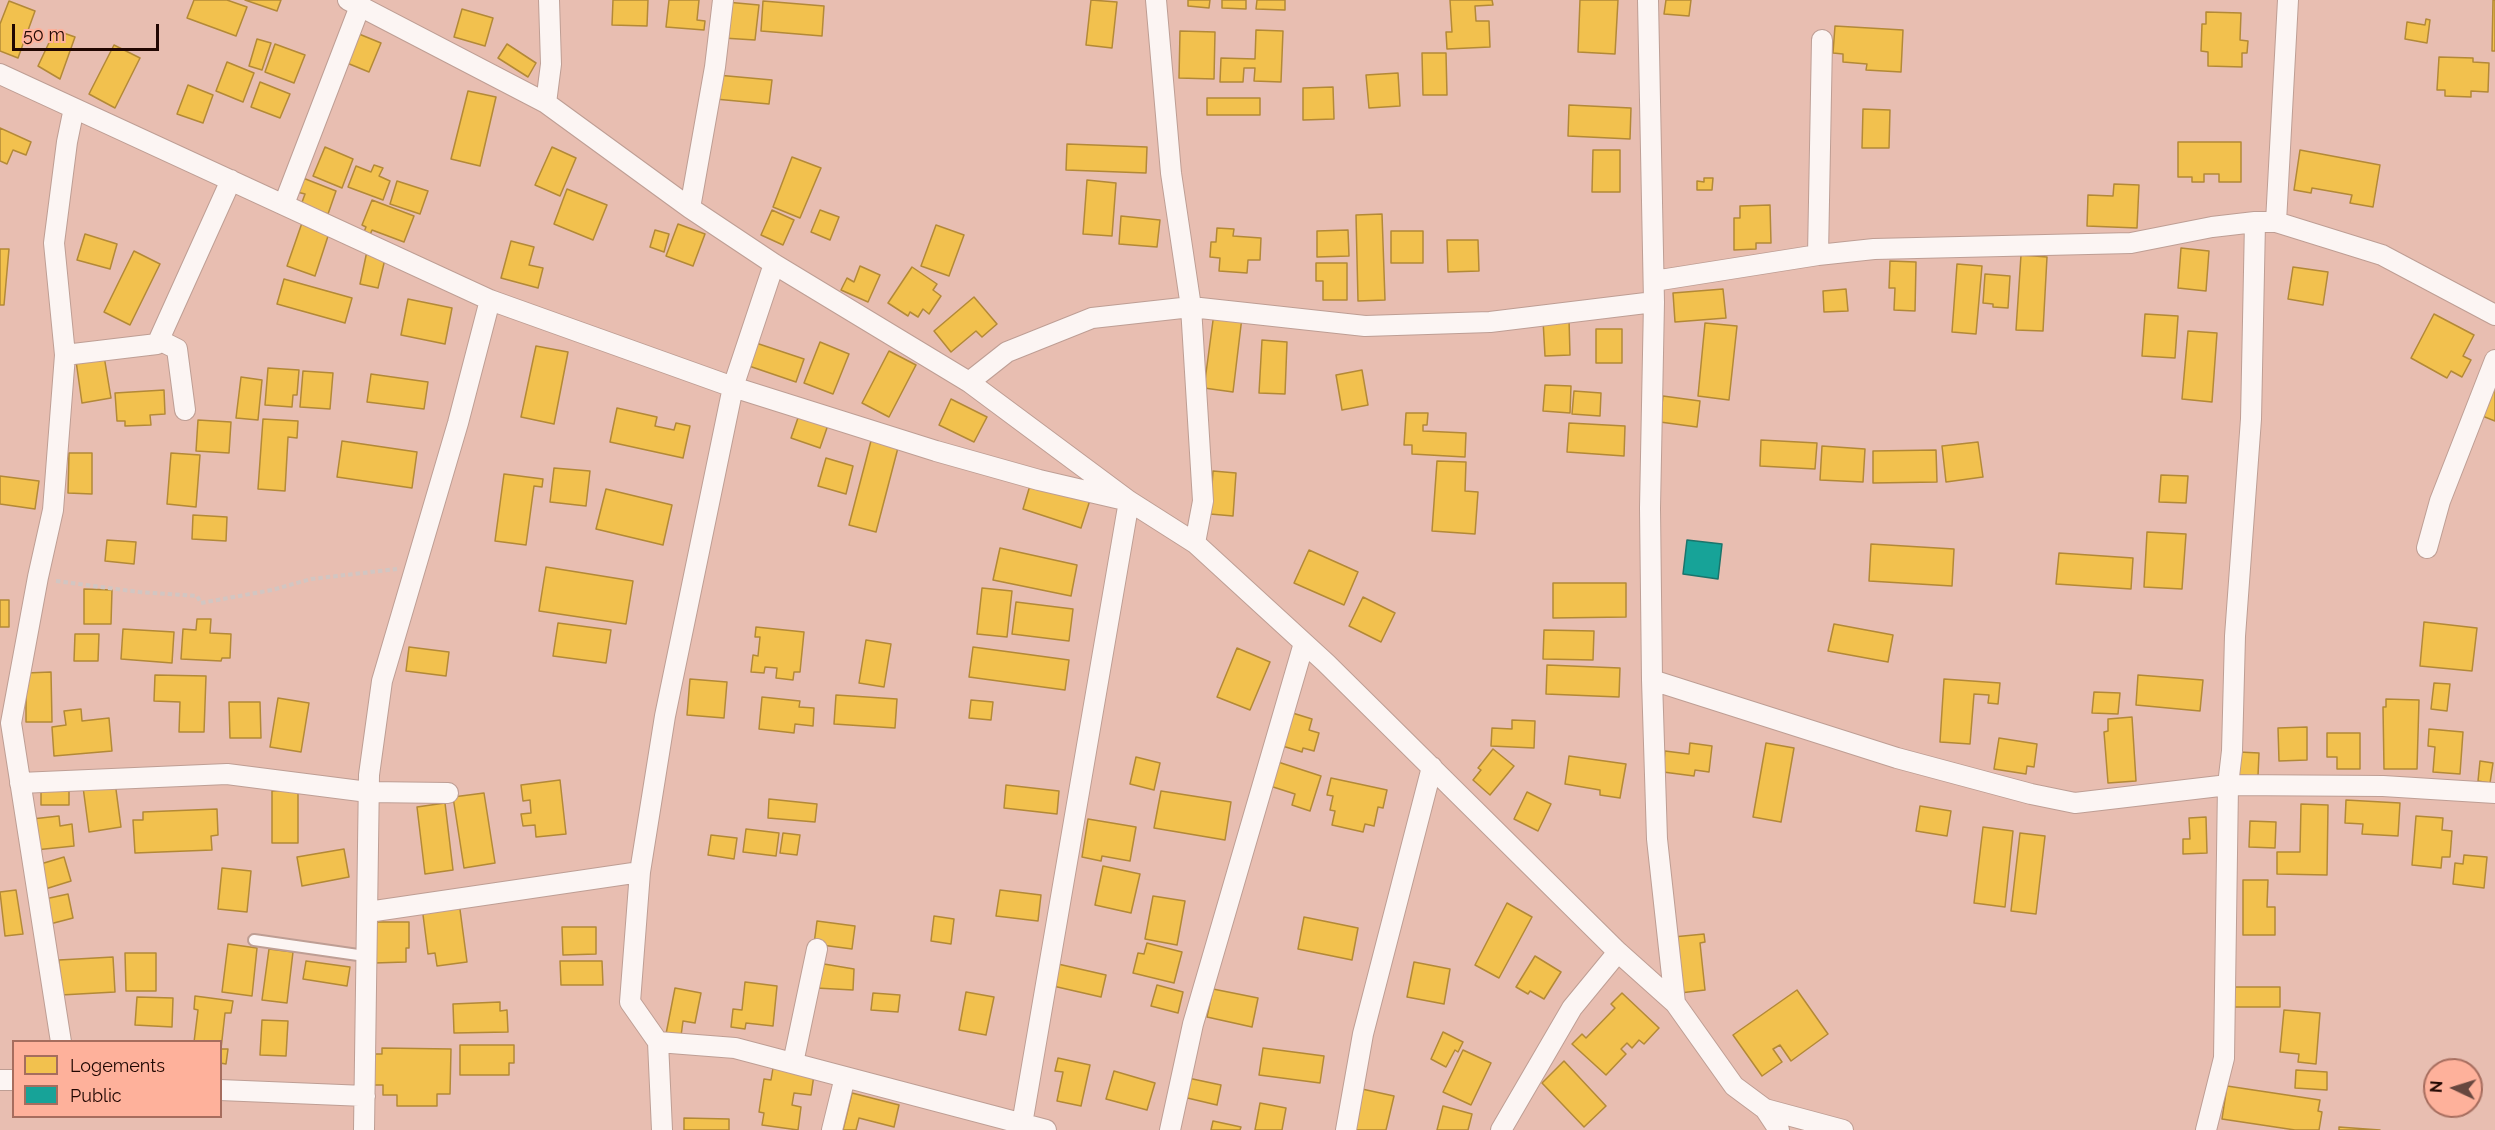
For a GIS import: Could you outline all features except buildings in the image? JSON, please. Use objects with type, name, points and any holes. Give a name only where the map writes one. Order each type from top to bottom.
[{"type":"street","points":[[546,103],[551,64],[549,0]]},
{"type":"street","points":[[690,208],[715,67],[723,0]]},
{"type":"street","points":[[1156,0],[1171,173],[1191,307],[1203,501],[1195,543]]},
{"type":"street","points":[[1648,0],[1654,281],[1650,508],[1652,680],[1657,839],[1675,1003]]},
{"type":"street","points":[[2276,222],[2289,0]]},
{"type":"street","points":[[284,204],[354,3],[546,103],[690,208],[774,264],[969,382],[1129,501],[1195,543],[1304,643],[1618,952],[1675,1003],[1734,1086],[1765,1109],[1779,1130]]},
{"type":"street","points":[[1818,255],[1822,40]]},
{"type":"street","points":[[0,74],[490,300],[733,387],[948,454],[1039,480],[1129,501]]},
{"type":"street","points":[[61,1040],[20,783],[8,759],[11,723],[53,510],[65,355],[54,243],[67,142],[74,108]]},
{"type":"street","points":[[65,355],[157,344],[231,180]]},
{"type":"street","points":[[2206,1130],[2224,1058],[2228,785],[2232,752],[2239,559],[2251,419],[2255,222]]},
{"type":"street","points":[[1654,281],[1818,255],[1874,249],[2131,243],[2212,227],[2276,222],[2382,255],[2495,315]]},
{"type":"street","points":[[662,1130],[658,1042],[630,1002],[640,872],[665,716],[733,387],[774,264]]},
{"type":"street","points":[[364,1130],[368,792],[382,681],[458,423],[490,300]]},
{"type":"street","points":[[969,382],[1007,352],[1092,318],[1191,307],[1365,326],[1490,322],[1654,302]]},
{"type":"street","points":[[159,340],[177,349],[185,410]]},
{"type":"street","points":[[2427,548],[2440,501],[2495,360]]},
{"type":"street","points":[[1021,1126],[1129,501]]},
{"type":"street","points":[[1170,1130],[1193,1024],[1304,643]]},
{"type":"street","points":[[1652,680],[1897,758],[2031,794],[2075,803],[2228,785],[2383,786],[2495,793]]},
{"type":"street","points":[[1346,1130],[1363,1034],[1432,767]]},
{"type":"street","points":[[20,783],[227,774],[368,792],[448,793]]},
{"type":"street","points":[[368,912],[640,872]]},
{"type":"street","points":[[793,1063],[817,949]]},
{"type":"street","points":[[1501,1130],[1572,1008],[1618,952]]},
{"type":"street","points":[[658,1042],[735,1048],[1021,1126],[1046,1130]]},
{"type":"street","points":[[832,1130],[845,1077]]},
{"type":"street","points":[[222,1090],[365,1096]]},
{"type":"street","points":[[1765,1109],[1843,1130]]},
{"type":"lane","points":[[254,940],[365,956]]},
{"type":"path","points":[[38,577],[83,585],[197,596],[201,603],[272,590],[311,579],[390,569],[415,569]]}]
